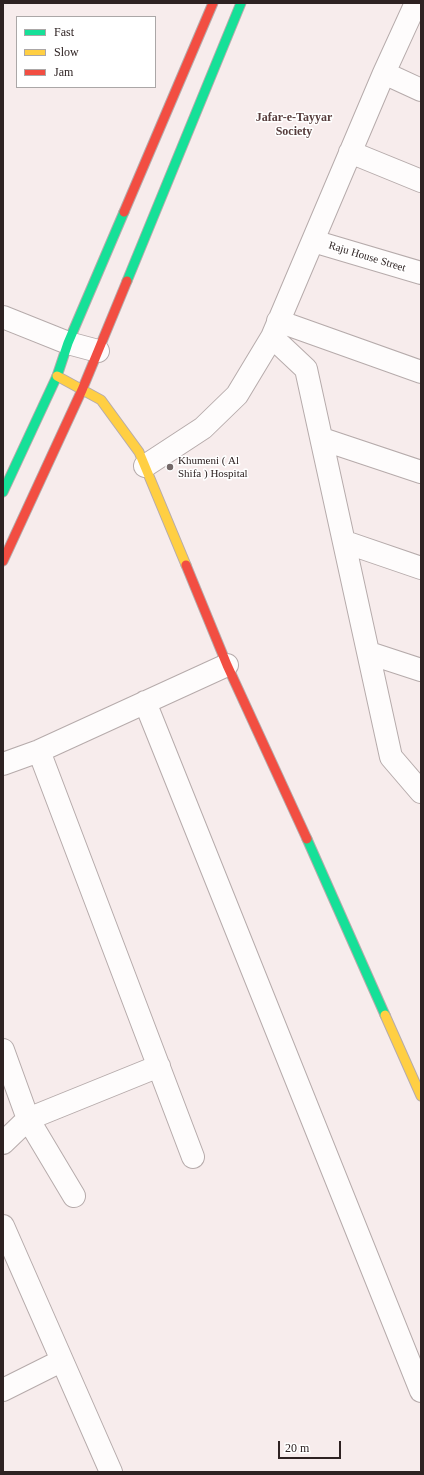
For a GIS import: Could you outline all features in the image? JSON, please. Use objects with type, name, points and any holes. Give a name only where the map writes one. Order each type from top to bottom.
[{"type":"main road","points":[[3,492],[57,376],[68,343],[213,3]]},
{"type":"main road","points":[[3,561],[82,390],[241,3]]},
{"type":"main road","points":[[57,376],[101,400],[139,452],[227,665],[354,943],[421,1096]]},
{"type":"street","points":[[145,466],[203,428],[237,395],[275,329],[384,73],[416,3]]},
{"type":"street","points":[[384,73],[421,90]]},
{"type":"street","points":[[350,152],[421,182]]},
{"type":"street","name":"Raju House Street","points":[[313,241],[421,273]]},
{"type":"street","points":[[3,317],[68,343],[98,351]]},
{"type":"street","points":[[275,329],[421,372]]},
{"type":"street","points":[[275,329],[306,368],[391,757],[421,792]]},
{"type":"street","points":[[322,439],[421,472]]},
{"type":"street","points":[[345,542],[421,568]]},
{"type":"street","points":[[369,653],[421,670]]},
{"type":"street","points":[[3,764],[39,750],[227,665]]},
{"type":"street","points":[[145,702],[421,1391]]},
{"type":"street","points":[[39,750],[193,1157]]},
{"type":"street","points":[[3,1050],[28,1119],[74,1196]]},
{"type":"street","points":[[3,1143],[28,1119],[159,1066]]},
{"type":"street","points":[[3,1226],[111,1472]]},
{"type":"street","points":[[3,1390],[61,1361]]},
{"type":"traffic: fast","points":[[127,281],[241,3]]},
{"type":"traffic: fast","points":[[3,492],[57,376],[68,343],[124,212]]},
{"type":"traffic: fast","points":[[307,839],[385,1015]]},
{"type":"traffic: slow","points":[[57,376],[101,400],[139,452],[186,565]]},
{"type":"traffic: slow","points":[[385,1015],[421,1096]]},
{"type":"traffic: jam","points":[[124,212],[213,3]]},
{"type":"traffic: jam","points":[[3,561],[82,390],[127,281]]},
{"type":"traffic: jam","points":[[186,565],[227,665],[307,839]]},
{"type":"place","name":"Khumeni ( Al Shifa ) Hospital","points":[[170,467]]},
{"type":"district","name":"Jafar-e-Tayyar Society","points":[[294,125]]}]
